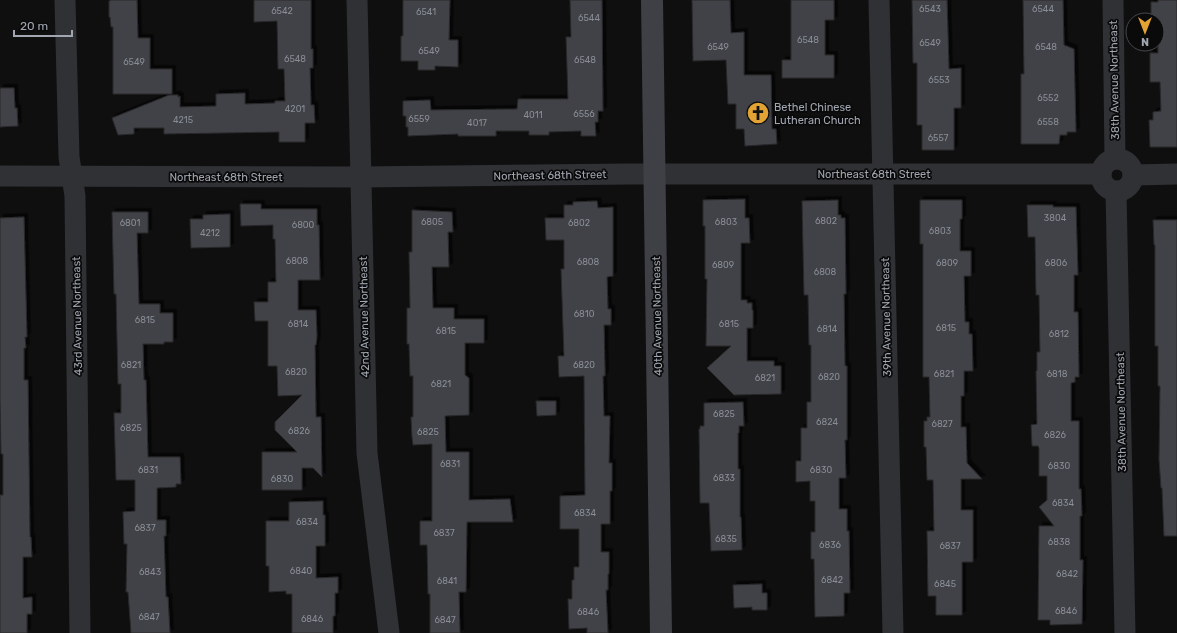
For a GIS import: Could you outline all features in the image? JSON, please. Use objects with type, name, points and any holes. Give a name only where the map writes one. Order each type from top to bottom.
[{"type":"street","name":"43rd Avenue Northeast","points":[[65,0],[69,157],[75,196],[80,633]]},
{"type":"street","name":"42nd Avenue Northeast","points":[[357,0],[367,453],[389,633]]},
{"type":"street","name":"40th Avenue Northeast","points":[[652,0],[656,174],[661,633]]},
{"type":"street","name":"39th Avenue Northeast","points":[[879,0],[893,633]]},
{"type":"street","name":"38th Avenue Northeast","points":[[1113,0],[1116,159]]},
{"type":"street","points":[[1116,159],[1124,160],[1132,168],[1133,175],[1131,183],[1124,190],[1116,191],[1108,188],[1104,185],[1101,174],[1105,164],[1116,159]]},
{"type":"street","name":"Northeast 68th Street","points":[[0,176],[361,177],[656,174],[1101,174]]},
{"type":"street","points":[[1133,175],[1177,174]]},
{"type":"street","name":"38th Avenue Northeast","points":[[1116,191],[1125,633]]},
{"type":"building","points":[[110,0],[137,0],[138,38],[150,38],[150,69],[172,69],[172,94],[113,94],[113,27],[111,27],[109,17]]},
{"type":"building","points":[[254,0],[311,0],[311,49],[313,49],[313,68],[310,68],[311,105],[314,105],[315,123],[305,123],[305,142],[279,142],[279,132],[164,134],[164,128],[134,128],[134,134],[118,135],[112,118],[169,95],[180,96],[180,107],[216,106],[216,94],[245,93],[245,104],[275,103],[275,101],[285,101],[284,69],[278,69],[277,21],[254,22]]},
{"type":"building","points":[[403,0],[450,0],[449,40],[458,40],[458,67],[435,66],[435,70],[418,70],[418,61],[401,61]]},
{"type":"building","points":[[570,0],[602,0],[603,111],[598,111],[598,122],[595,122],[596,136],[581,136],[581,131],[549,132],[549,135],[529,135],[529,131],[496,131],[496,136],[458,136],[458,134],[408,136],[406,116],[403,116],[403,101],[430,100],[431,110],[517,109],[518,99],[568,99],[566,37],[571,37]]},
{"type":"building","points":[[692,0],[730,0],[731,33],[744,32],[744,75],[771,75],[772,129],[776,129],[777,144],[745,146],[744,129],[736,129],[736,104],[728,104],[726,60],[693,61]]},
{"type":"building","points":[[791,0],[834,0],[834,20],[825,20],[825,55],[834,55],[834,78],[782,78],[782,60],[791,60]]},
{"type":"building","points":[[912,0],[947,0],[949,69],[961,68],[961,108],[954,108],[954,150],[922,150],[922,125],[917,125],[917,63],[913,63]]},
{"type":"building","points":[[1023,0],[1063,0],[1064,45],[1074,49],[1076,132],[1067,132],[1067,135],[1060,135],[1059,144],[1021,144],[1021,74],[1024,74]]},
{"type":"building","points":[[1158,0],[1177,0],[1177,147],[1150,147],[1149,120],[1153,120],[1153,112],[1161,111],[1160,82],[1150,82],[1150,53],[1165,52],[1165,12],[1151,12],[1151,2],[1158,2]]},
{"type":"building","points":[[0,88],[14,88],[18,126],[0,127]]},
{"type":"building","points":[[745,199],[745,218],[749,218],[750,243],[741,243],[741,300],[747,300],[747,303],[752,303],[753,310],[753,328],[747,328],[747,361],[774,361],[774,366],[781,366],[781,394],[734,395],[707,368],[731,346],[706,346],[707,279],[705,279],[705,226],[703,226],[703,200]]},
{"type":"building","points":[[838,200],[838,215],[841,215],[841,218],[845,218],[846,294],[844,294],[845,366],[847,366],[847,440],[845,440],[846,478],[839,478],[839,509],[847,509],[847,531],[849,531],[850,593],[844,593],[844,616],[815,617],[814,559],[811,559],[811,532],[815,532],[815,501],[810,501],[810,481],[796,482],[796,461],[801,461],[801,428],[807,428],[807,402],[811,402],[811,345],[809,345],[808,295],[804,295],[802,201]]},
{"type":"building","points":[[920,200],[962,200],[962,219],[960,219],[960,251],[971,251],[971,276],[964,276],[965,322],[969,322],[969,334],[972,334],[973,371],[964,371],[964,396],[961,396],[961,427],[966,427],[967,463],[982,479],[961,479],[961,510],[973,510],[973,562],[962,562],[962,615],[936,615],[936,596],[928,596],[927,531],[934,531],[933,480],[927,480],[926,447],[924,447],[924,421],[927,421],[927,417],[930,417],[929,377],[923,377],[923,244],[920,244]]},
{"type":"building","points":[[597,201],[598,208],[613,207],[613,276],[607,277],[608,309],[611,309],[611,325],[604,325],[605,376],[603,376],[604,416],[610,416],[609,463],[612,463],[612,491],[610,491],[610,524],[601,524],[601,552],[609,552],[608,590],[606,590],[608,633],[587,633],[587,628],[569,629],[568,599],[572,599],[574,567],[579,567],[579,529],[560,529],[560,496],[585,495],[584,376],[559,377],[558,356],[564,356],[561,269],[564,269],[564,240],[546,240],[545,218],[564,218],[564,205],[573,205],[573,202]]},
{"type":"building","points":[[240,204],[261,204],[261,209],[317,209],[317,225],[319,225],[320,280],[298,280],[298,310],[316,310],[316,417],[321,417],[322,477],[313,468],[302,468],[302,490],[262,490],[262,452],[297,452],[275,430],[275,422],[302,395],[278,396],[277,366],[268,366],[268,321],[255,321],[254,302],[268,302],[268,282],[276,282],[275,239],[273,239],[273,225],[241,226]]},
{"type":"building","points":[[1027,205],[1076,207],[1078,275],[1074,275],[1074,312],[1078,312],[1079,377],[1075,377],[1075,382],[1071,383],[1071,421],[1079,421],[1079,489],[1081,489],[1082,516],[1080,516],[1080,560],[1083,560],[1082,624],[1050,625],[1050,620],[1038,620],[1039,526],[1054,526],[1039,507],[1047,500],[1047,476],[1039,476],[1039,448],[1038,446],[1032,446],[1031,425],[1037,424],[1036,371],[1037,352],[1040,352],[1039,295],[1036,295],[1035,237],[1028,237]]},
{"type":"building","points":[[412,210],[452,212],[453,232],[448,232],[449,267],[432,267],[433,308],[454,308],[454,319],[484,319],[484,343],[465,343],[465,375],[469,378],[469,415],[445,416],[446,452],[469,452],[469,500],[510,499],[513,522],[467,522],[466,592],[459,592],[460,633],[430,633],[430,594],[428,594],[427,545],[420,545],[420,521],[432,521],[432,444],[413,445],[412,437],[411,417],[413,417],[413,376],[410,376],[409,344],[407,344],[407,308],[410,308],[409,252],[412,252]]},
{"type":"building","points":[[112,212],[148,212],[148,233],[137,233],[139,304],[160,304],[160,313],[173,313],[173,342],[164,342],[164,344],[143,344],[144,380],[146,380],[148,457],[180,457],[181,484],[176,484],[176,487],[157,488],[157,520],[166,520],[166,536],[164,536],[166,597],[168,597],[170,633],[131,633],[128,592],[126,592],[127,544],[124,544],[123,512],[135,511],[135,480],[116,480],[114,413],[121,413],[121,384],[118,384]]},
{"type":"building","points":[[230,214],[230,247],[191,248],[190,219],[203,219],[203,215]]},
{"type":"building","points":[[24,217],[27,337],[25,337],[26,348],[24,348],[24,380],[28,380],[30,537],[32,557],[23,557],[23,598],[32,597],[32,614],[27,614],[27,633],[0,633],[0,495],[3,495],[3,454],[1,454],[0,399],[0,218]]},
{"type":"building","points":[[1153,220],[1177,220],[1177,536],[1164,536],[1159,459],[1160,386],[1158,386],[1158,346],[1155,346],[1155,245]]},
{"type":"building","points":[[536,401],[556,401],[556,415],[537,416]]},
{"type":"building","points":[[743,402],[744,426],[739,426],[738,433],[738,469],[740,469],[742,550],[711,551],[709,503],[700,503],[699,429],[700,426],[704,426],[704,403]]},
{"type":"building","points":[[323,501],[323,515],[325,515],[325,546],[316,546],[316,578],[338,577],[338,593],[335,593],[333,633],[292,633],[292,594],[286,594],[286,591],[269,592],[269,566],[266,566],[266,521],[289,521],[289,502]]},
{"type":"building","points":[[762,584],[762,593],[767,593],[767,610],[752,610],[752,607],[734,608],[733,585]]},
{"type":"place","name":"Bethel Chinese Lutheran Church","points":[[758,113]]}]
